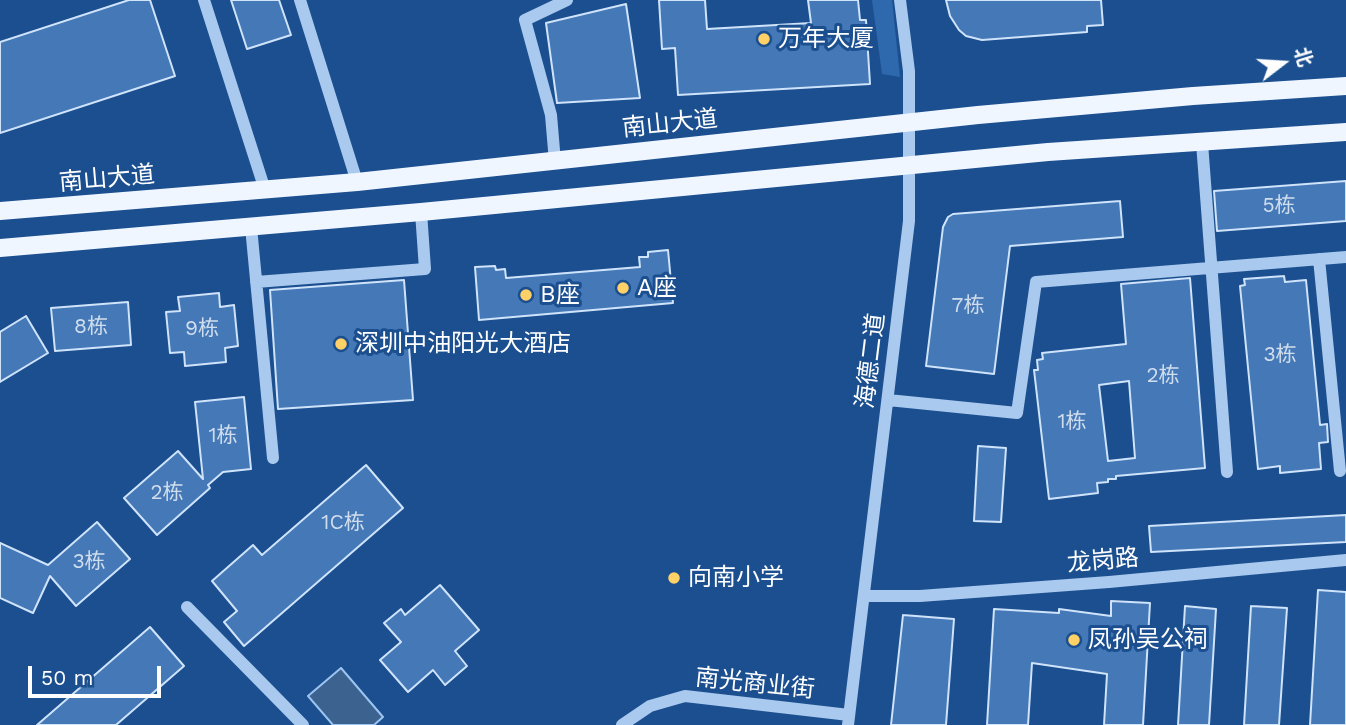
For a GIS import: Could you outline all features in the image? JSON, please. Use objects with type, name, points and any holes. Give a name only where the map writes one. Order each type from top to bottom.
[{"type":"main road","name":"南山大道","points":[[0,211],[357,182],[909,122],[1194,96],[1346,86]]},
{"type":"main road","points":[[0,248],[421,212],[1048,152],[1346,132]]},
{"type":"main road","points":[[0,256],[50,244]]},
{"type":"street","points":[[204,0],[265,190]]},
{"type":"street","points":[[300,0],[357,182]]},
{"type":"street","points":[[555,162],[551,116],[525,20],[567,0]]},
{"type":"street","name":"海德二道","points":[[849,720],[909,221],[909,71],[901,0]]},
{"type":"street","points":[[1202,143],[1227,472]]},
{"type":"street","points":[[256,282],[425,269],[421,212]]},
{"type":"street","points":[[251,227],[274,458]]},
{"type":"street","points":[[888,400],[1017,413],[1036,282],[1346,257]]},
{"type":"street","points":[[1319,259],[1340,471]]},
{"type":"street","name":"龙岗路","points":[[864,596],[920,596],[1096,583],[1346,560]]},
{"type":"street","points":[[187,607],[303,725]]},
{"type":"street","name":"南光商业街","points":[[622,725],[650,706],[685,696],[849,720]]},
{"type":"shaded area","points":[[872,0],[892,0],[900,77],[882,74]]},
{"type":"shaded area","points":[[341,668],[383,717],[374,725],[333,725],[308,696]]},
{"type":"building","points":[[129,0],[150,0],[175,76],[0,133],[0,42]]},
{"type":"building","points":[[231,0],[279,0],[291,35],[247,49]]},
{"type":"building","name":"万年大厦","points":[[659,0],[705,0],[707,29],[811,23],[808,0],[858,0],[860,20],[866,20],[870,84],[678,95],[675,48],[662,49]]},
{"type":"building","points":[[946,0],[1101,0],[1103,25],[1087,26],[1087,32],[982,40],[966,36],[959,30],[950,16]]},
{"type":"building","points":[[626,4],[640,98],[557,103],[546,23]]},
{"type":"building","points":[[1346,181],[1346,221],[1217,231],[1214,191]]},
{"type":"building","points":[[1120,201],[1123,237],[1010,246],[994,374],[926,366],[943,227],[948,217],[953,214]]},
{"type":"building","points":[[668,250],[673,303],[479,320],[475,267],[495,266],[496,270],[505,269],[506,278],[640,267],[639,257],[648,257],[648,252]]},
{"type":"building","points":[[1284,276],[1285,282],[1306,280],[1320,425],[1327,424],[1328,442],[1319,443],[1321,469],[1280,473],[1280,466],[1258,469],[1240,286],[1245,285],[1244,279]]},
{"type":"building","points":[[1190,278],[1205,468],[1116,476],[1116,479],[1108,479],[1108,482],[1097,483],[1098,493],[1049,499],[1034,370],[1038,370],[1037,360],[1043,359],[1042,353],[1126,344],[1121,284]],"holes":[[[1129,381],[1135,458],[1108,461],[1099,385]]]},
{"type":"building","points":[[404,280],[413,400],[278,409],[270,290]]},
{"type":"building","points":[[219,293],[220,307],[234,305],[238,346],[225,348],[226,362],[185,366],[184,352],[170,353],[166,312],[180,311],[178,297]]},
{"type":"building","points":[[128,302],[131,345],[55,351],[51,308]]},
{"type":"building","points":[[26,316],[48,353],[0,382],[0,332]]},
{"type":"building","points":[[244,397],[251,469],[223,472],[208,485],[210,488],[157,535],[124,498],[178,451],[203,479],[195,402]]},
{"type":"building","points":[[978,446],[1006,448],[1001,522],[974,521]]},
{"type":"building","points":[[366,465],[403,508],[244,646],[224,622],[237,611],[212,581],[253,545],[262,555]]},
{"type":"building","points":[[1346,515],[1346,542],[1151,552],[1149,526]]},
{"type":"building","points":[[97,522],[130,559],[76,606],[50,576],[33,613],[0,598],[0,543],[48,565]]},
{"type":"building","points":[[440,585],[479,630],[455,651],[467,666],[445,685],[433,670],[408,692],[380,660],[401,642],[384,623],[401,609],[405,615]]},
{"type":"building","points":[[1318,590],[1346,592],[1346,725],[1310,725]]},
{"type":"building","points":[[1111,601],[1150,603],[1143,725],[1104,725],[1107,674],[1032,663],[1028,725],[987,725],[994,609],[1059,613],[1059,609],[1111,616]]},
{"type":"building","points":[[1185,606],[1216,609],[1209,725],[1178,725]]},
{"type":"building","points":[[1251,606],[1287,608],[1279,725],[1244,725]]},
{"type":"building","points":[[903,615],[954,619],[946,725],[891,725]]},
{"type":"building","points":[[150,627],[184,666],[116,725],[37,725]]},
{"type":"place","name":"万年大厦","points":[[764,39]]},
{"type":"place","name":"A座","points":[[623,288]]},
{"type":"place","name":"B座","points":[[526,295]]},
{"type":"place","name":"深圳中油阳光大酒店","points":[[341,344]]},
{"type":"place","name":"向南小学","points":[[674,578]]},
{"type":"place","name":"凤孙吴公祠","points":[[1074,640]]}]
